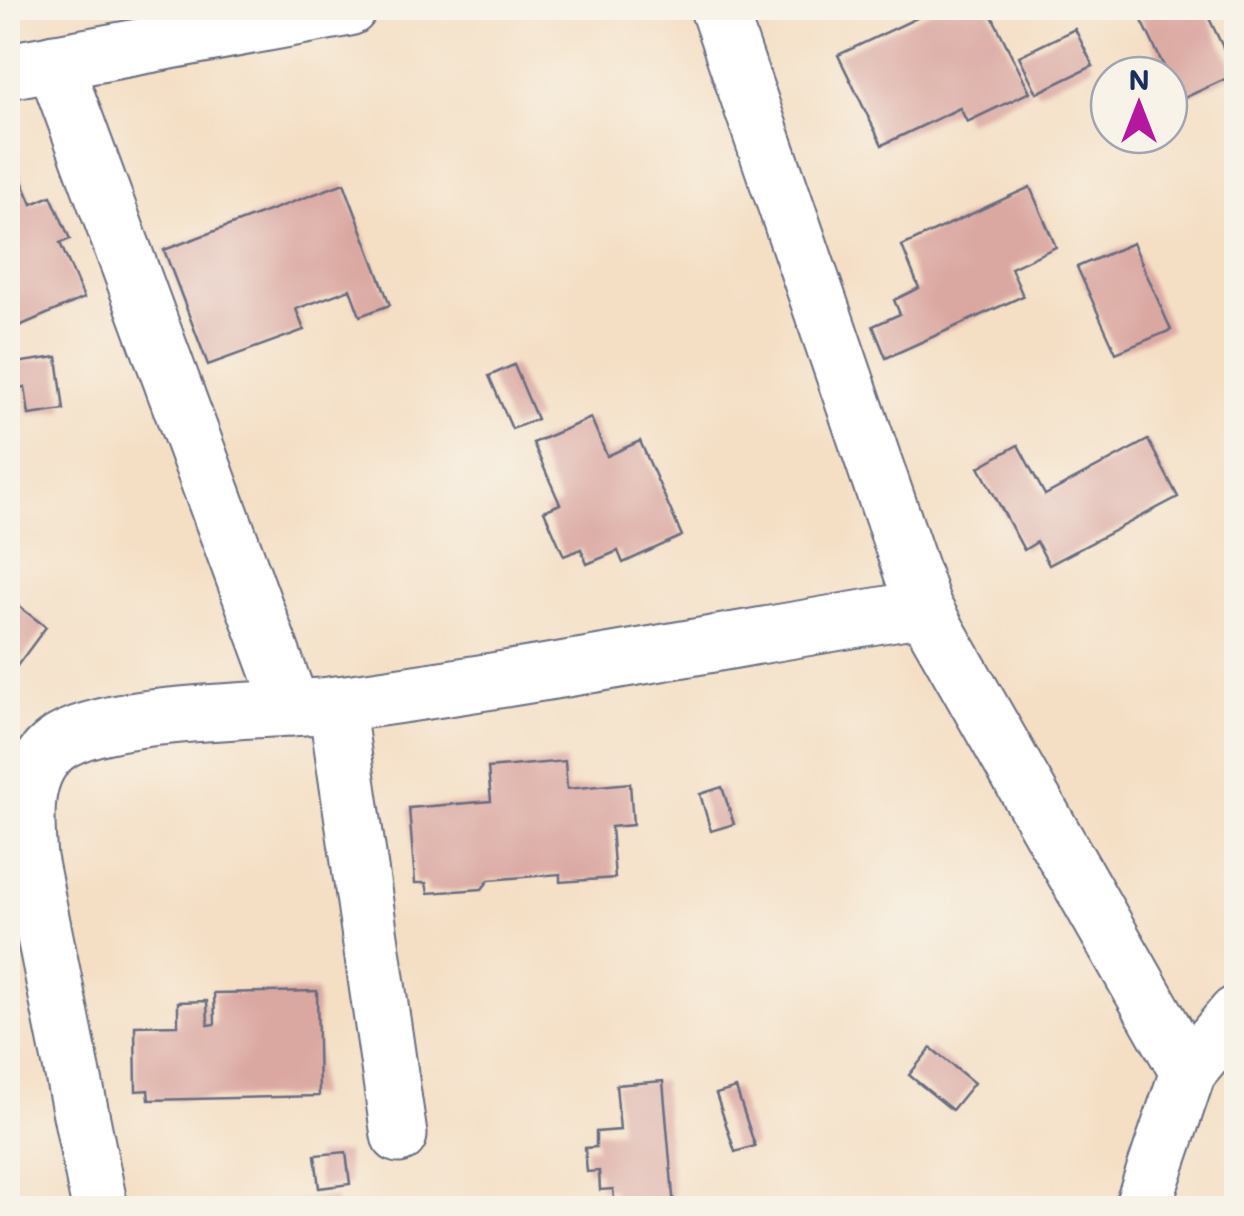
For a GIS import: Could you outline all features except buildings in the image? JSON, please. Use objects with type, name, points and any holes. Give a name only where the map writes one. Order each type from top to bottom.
[{"type":"street","points":[[349,8],[20,62],[314,706],[400,1135]]},
{"type":"street","points":[[718,8],[924,608],[1188,1072]]},
{"type":"street","points":[[100,1208],[29,858],[25,812],[33,776],[52,748],[82,730],[314,706],[924,608]]},
{"type":"street","points":[[1142,1208],[1188,1072],[1236,1014]]}]
